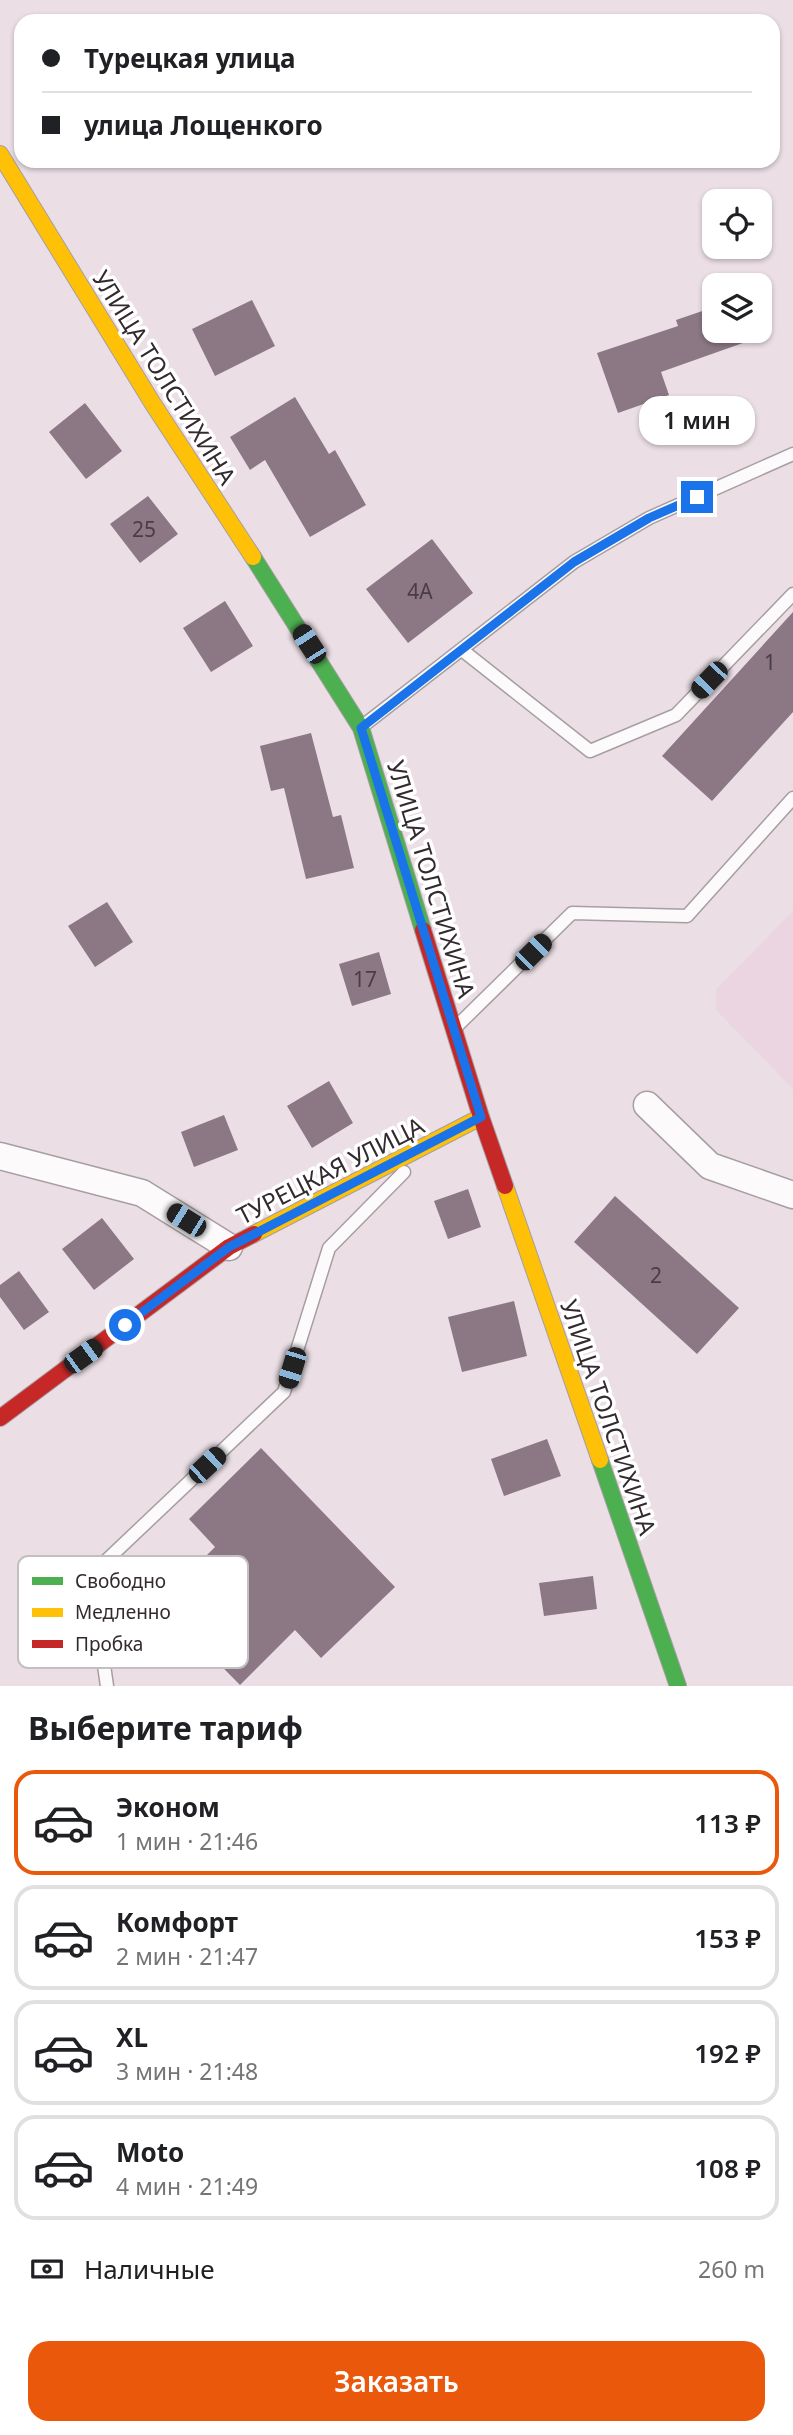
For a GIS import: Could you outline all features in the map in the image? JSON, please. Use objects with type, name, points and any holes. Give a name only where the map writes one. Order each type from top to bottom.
[{"type":"street","name":"УЛИЦА ТОЛСТИХИНА","points":[[0,154],[153,404],[361,728],[481,1117],[678,1686]]},
{"type":"street","points":[[647,1105],[710,1166],[793,1195]]},
{"type":"street","name":"ТУРЕЦКАЯ УЛИЦА","points":[[0,1418],[229,1247],[481,1117]]},
{"type":"street","points":[[0,1156],[142,1193],[229,1247]]},
{"type":"lane","points":[[361,728],[574,562],[649,518],[793,454]]},
{"type":"lane","points":[[462,650],[590,751],[676,715],[793,594]]},
{"type":"lane","points":[[454,1030],[572,913],[687,916],[793,798]]},
{"type":"lane","points":[[110,1556],[284,1392],[329,1248],[434,1142]]},
{"type":"lane","points":[[104,1668],[107,1686]]},
{"type":"shaded area","points":[[793,911],[793,1089],[716,1010],[716,989]]},
{"type":"building","points":[[252,300],[275,346],[215,376],[192,329]]},
{"type":"building","points":[[702,311],[702,343],[743,343],[661,372],[669,395],[618,413],[597,353],[678,326],[676,320]]},
{"type":"building","points":[[295,397],[329,454],[335,450],[366,505],[310,537],[265,460],[250,470],[230,437]]},
{"type":"building","points":[[85,403],[122,451],[86,479],[49,432]]},
{"type":"building","points":[[148,496],[178,534],[140,563],[110,524]]},
{"type":"building","points":[[432,539],[473,593],[408,643],[366,589]]},
{"type":"building","points":[[225,601],[253,646],[211,672],[183,628]]},
{"type":"building","points":[[793,612],[793,712],[712,801],[662,756]]},
{"type":"building","points":[[311,733],[333,817],[341,815],[354,868],[306,879],[284,788],[271,791],[260,746]]},
{"type":"building","points":[[107,902],[133,942],[95,967],[68,926]]},
{"type":"building","points":[[379,952],[391,994],[352,1006],[339,964]]},
{"type":"building","points":[[329,1081],[353,1123],[312,1148],[287,1106]]},
{"type":"building","points":[[224,1115],[238,1150],[194,1167],[181,1132]]},
{"type":"building","points":[[468,1189],[481,1227],[448,1239],[434,1201]]},
{"type":"building","points":[[615,1196],[739,1308],[697,1354],[574,1242]]},
{"type":"building","points":[[102,1218],[134,1259],[94,1290],[62,1249]]},
{"type":"building","points":[[19,1271],[49,1312],[24,1330],[0,1297],[0,1285]]},
{"type":"building","points":[[514,1301],[527,1356],[462,1372],[448,1317]]},
{"type":"building","points":[[547,1439],[561,1476],[504,1496],[491,1459]]},
{"type":"building","points":[[261,1448],[395,1587],[321,1658],[295,1630],[240,1685],[223,1668],[248,1668],[248,1556],[206,1556],[215,1547],[189,1519]]},
{"type":"building","points":[[593,1576],[597,1609],[544,1616],[539,1583]]},
{"type":"traffic: fast","points":[[253,557],[361,728],[423,930]]},
{"type":"traffic: fast","points":[[600,1460],[678,1686]]},
{"type":"traffic: slow","points":[[0,154],[153,404],[253,557]]},
{"type":"traffic: slow","points":[[254,1234],[481,1117]]},
{"type":"traffic: slow","points":[[505,1186],[600,1460]]},
{"type":"traffic: jam","points":[[423,930],[505,1186]]},
{"type":"traffic: jam","points":[[0,1418],[229,1247],[254,1234]]},
{"type":"route","points":[[125,1325],[229,1247],[481,1117],[361,728],[574,562],[649,518],[697,497]]}]
